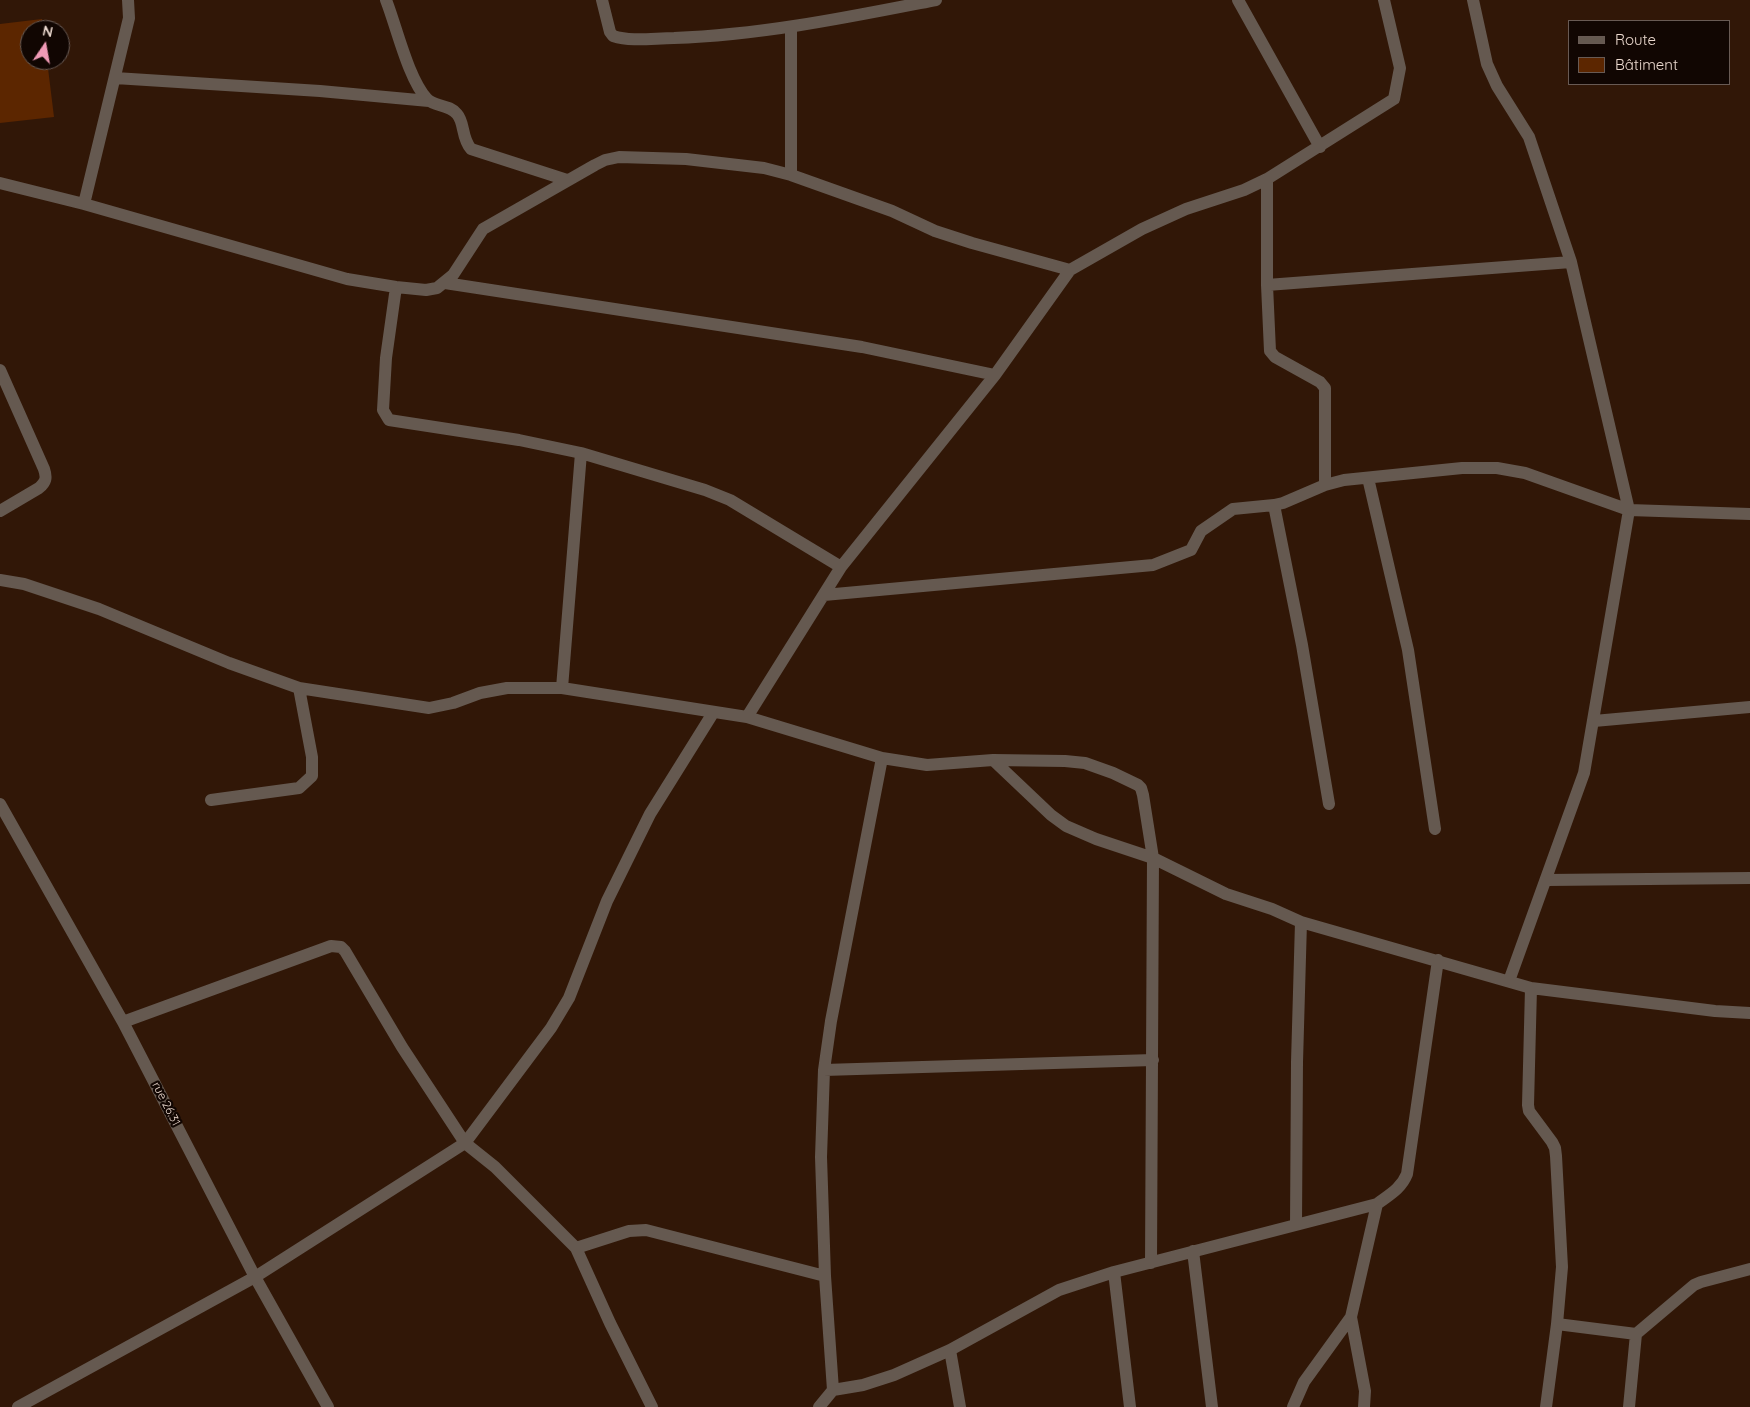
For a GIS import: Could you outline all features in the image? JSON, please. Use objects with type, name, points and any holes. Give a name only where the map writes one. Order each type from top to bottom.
[{"type":"street","points":[[84,204],[129,18],[128,0]]},
{"type":"street","points":[[386,0],[416,85],[429,101]]},
{"type":"street","points":[[602,0],[610,32],[613,36],[620,38],[709,36],[791,27],[936,0]]},
{"type":"street","points":[[1238,0],[1320,147]]},
{"type":"street","points":[[747,718],[841,567],[995,375],[1070,270],[1151,225],[1186,209],[1244,190],[1267,179],[1394,99],[1400,68],[1384,0]]},
{"type":"street","points":[[1473,0],[1487,64],[1497,86],[1529,137],[1571,262],[1629,510],[1584,773],[1509,981]]},
{"type":"street","points":[[791,27],[792,175]]},
{"type":"street","points":[[115,78],[320,91],[429,101],[452,108],[457,113],[460,117],[464,140],[470,149],[567,180]]},
{"type":"street","points":[[0,183],[84,204],[347,279],[426,290],[437,288],[453,275],[483,229],[605,160],[618,157],[686,159],[764,168],[792,175],[892,211],[935,231],[1070,270]]},
{"type":"street","points":[[1267,179],[1267,286],[1271,354],[1320,382],[1325,388],[1325,485]]},
{"type":"street","points":[[1267,286],[1571,262]]},
{"type":"street","points":[[445,282],[862,347],[995,375]]},
{"type":"street","points":[[396,287],[386,358],[383,410],[389,420],[519,440],[580,453],[705,490],[730,500],[841,567]]},
{"type":"street","points":[[0,370],[44,469],[46,479],[39,488],[0,510]]},
{"type":"street","points":[[562,688],[580,453]]},
{"type":"street","points":[[824,595],[1153,565],[1191,550],[1201,531],[1233,509],[1283,503],[1325,485],[1344,480],[1462,468],[1497,468],[1525,473],[1629,510],[1750,514]]},
{"type":"street","points":[[1368,478],[1408,650],[1435,829]]},
{"type":"street","points":[[1274,505],[1302,644],[1329,804]]},
{"type":"street","points":[[0,580],[24,584],[100,609],[229,663],[298,688],[429,708],[453,703],[480,693],[507,688],[562,688],[747,718],[882,758],[927,765],[993,760],[1085,763],[1138,785],[1143,795],[1153,858],[1151,1263]]},
{"type":"street","points":[[211,800],[299,788],[312,776],[312,757],[298,688]]},
{"type":"street","points":[[1594,721],[1750,707]]},
{"type":"street","points":[[18,1407],[256,1277],[465,1143],[541,1041],[569,998],[606,901],[646,823],[713,713]]},
{"type":"street","points":[[833,1390],[825,1276],[821,1157],[824,1070],[831,1021],[882,758]]},
{"type":"street","points":[[993,760],[1051,815],[1066,826],[1096,839],[1153,858],[1226,894],[1272,909],[1301,922],[1531,988],[1715,1011],[1750,1013]]},
{"type":"street","name":"rue 26.31","points":[[0,804],[123,1022],[256,1277],[328,1407]]},
{"type":"street","points":[[1547,880],[1750,878]]},
{"type":"street","points":[[1296,1225],[1297,1062],[1301,922]]},
{"type":"street","points":[[123,1022],[331,946],[340,947],[345,951],[402,1047],[465,1143],[495,1167],[576,1248],[610,1323],[652,1407]]},
{"type":"street","points":[[819,1407],[833,1390],[894,1375],[950,1350],[1059,1290],[1114,1272],[1377,1204],[1403,1184],[1407,1174],[1438,960]]},
{"type":"street","points":[[1531,988],[1528,1105],[1529,1111],[1555,1148],[1562,1268],[1546,1407]]},
{"type":"street","points":[[824,1070],[1153,1060]]},
{"type":"street","points":[[1293,1407],[1304,1382],[1350,1317],[1377,1204]]},
{"type":"street","points":[[576,1248],[629,1231],[646,1230],[825,1276]]},
{"type":"street","points":[[1193,1251],[1212,1407]]},
{"type":"street","points":[[1629,1407],[1636,1334],[1694,1285],[1750,1269]]},
{"type":"street","points":[[1114,1272],[1130,1407]]},
{"type":"street","points":[[1350,1317],[1365,1391],[1364,1407]]},
{"type":"street","points":[[1557,1324],[1636,1334]]},
{"type":"street","points":[[950,1350],[960,1407]]},
{"type":"building","points":[[20,22],[20,70],[48,70],[54,117],[0,123],[0,24]]}]
